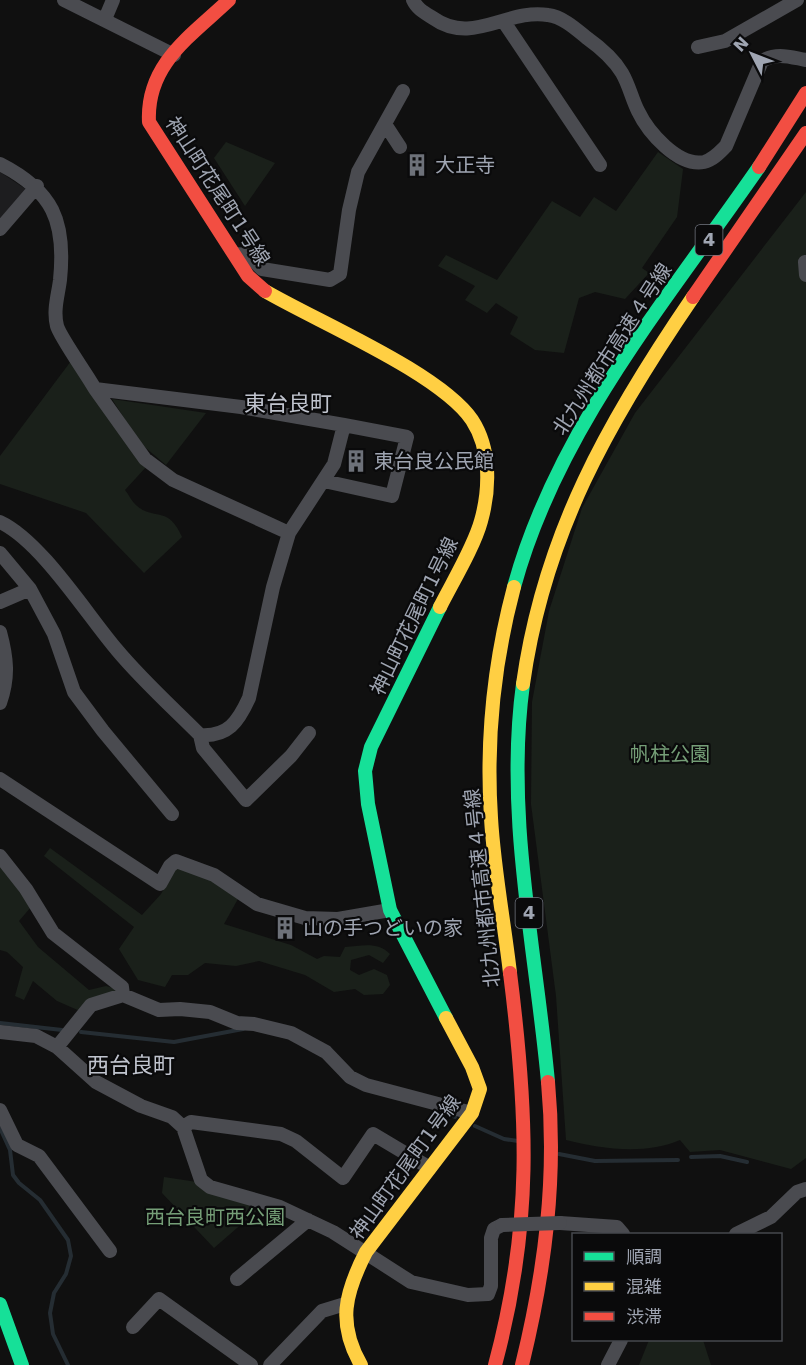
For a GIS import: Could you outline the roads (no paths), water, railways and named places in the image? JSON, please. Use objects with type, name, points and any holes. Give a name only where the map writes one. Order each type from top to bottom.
[{"type":"main road","name":"神山町花尾町1号線","points":[[229,0],[174,55],[153,81],[148,95],[149,122],[248,276],[262,289],[431,382],[454,399],[476,424],[488,470],[488,495],[481,523],[371,747],[365,771],[371,824],[390,910],[472,1067],[480,1089],[472,1113],[366,1252],[353,1275],[345,1304],[344,1320],[347,1339],[361,1365]]},
{"type":"main road","name":"北九州都市高速４号線","points":[[495,1365],[515,1280],[524,1198],[524,1110],[490,803],[492,715],[505,622],[528,541],[561,464],[607,385],[749,183],[806,93]]},
{"type":"main road","name":"北九州都市高速４号線","points":[[522,1365],[540,1282],[550,1200],[550,1110],[521,849],[518,798],[519,715],[532,627],[552,552],[584,475],[626,398],[806,133]]},
{"type":"main road","points":[[0,1304],[22,1365]]},
{"type":"street","points":[[64,0],[174,55]]},
{"type":"street","points":[[105,19],[113,0]]},
{"type":"street","points":[[698,47],[725,41],[797,0]]},
{"type":"street","points":[[412,2],[439,22],[460,30],[480,29],[532,14],[550,15],[568,23],[609,54],[622,74],[639,113],[651,133],[675,153],[691,161],[704,162],[716,156],[726,146],[762,62],[772,55],[806,60]]},
{"type":"street","points":[[504,22],[600,165]]},
{"type":"street","points":[[235,254],[248,255],[262,269],[330,280],[339,274],[348,210],[358,172],[403,91]]},
{"type":"street","points":[[385,124],[400,147]]},
{"type":"street","points":[[0,164],[19,173],[37,186],[55,217],[61,242],[60,280],[55,306],[57,328],[95,389],[145,459],[173,480],[289,533]]},
{"type":"street","points":[[0,229],[37,186]]},
{"type":"street","points":[[95,389],[241,407],[407,437],[392,496],[324,481]]},
{"type":"street","points":[[200,735],[215,736],[229,728],[241,715],[249,698],[273,587],[289,533],[333,464],[344,425]]},
{"type":"street","points":[[0,522],[16,532],[47,563],[117,651],[200,735],[203,748],[246,800],[291,756],[309,733]]},
{"type":"street","points":[[0,553],[30,589],[54,634],[74,692],[103,731],[172,814]]},
{"type":"street","points":[[0,602],[30,589]]},
{"type":"street","points":[[0,632],[8,662],[6,685],[0,703]]},
{"type":"street","points":[[0,779],[160,884],[170,866],[176,861],[214,875],[257,904],[304,918],[338,919],[390,910]]},
{"type":"street","points":[[0,856],[26,889],[53,933],[122,987],[123,995]]},
{"type":"street","points":[[57,1047],[91,1005],[123,995],[159,1010],[180,1009],[210,1012],[237,1023],[254,1024],[291,1033],[326,1052],[350,1077],[366,1085],[472,1113]]},
{"type":"street","points":[[0,1032],[36,1036],[57,1047],[96,1082],[141,1106],[172,1116],[183,1127],[201,1179],[210,1187],[280,1207],[308,1220],[366,1252],[411,1282],[468,1295],[488,1294],[491,1286],[491,1238],[494,1229],[502,1225],[560,1223],[617,1227],[622,1233]]},
{"type":"street","points":[[0,1110],[17,1145],[39,1156],[110,1251]]},
{"type":"street","points":[[183,1127],[191,1122],[281,1134],[296,1141],[343,1178],[374,1134],[430,1168]]},
{"type":"street","points":[[738,1233],[771,1217],[797,1192],[806,1189]]},
{"type":"street","points":[[237,1279],[308,1220]]},
{"type":"street","points":[[133,1327],[159,1299],[250,1365]]},
{"type":"street","points":[[270,1365],[322,1311],[345,1304]]},
{"type":"street","points":[[608,1365],[620,1341]]},
{"type":"waterway","points":[[0,1023],[62,1030]]},
{"type":"waterway","points":[[81,1032],[174,1042],[243,1029]]},
{"type":"waterway","points":[[444,1112],[455,1117]]},
{"type":"waterway","points":[[475,1126],[504,1139],[518,1141]]},
{"type":"waterway","points":[[0,1128],[10,1150],[13,1175],[40,1200],[68,1240],[71,1256],[66,1274],[54,1293],[50,1313],[53,1334],[68,1365]]},
{"type":"waterway","points":[[559,1154],[595,1161],[678,1160]]},
{"type":"waterway","points":[[691,1157],[720,1156],[747,1162]]},
{"type":"place","name":"大正寺","points":[[417,165]]},
{"type":"place","name":"東台良公民館","points":[[356,461]]},
{"type":"place","name":"山の手つどいの家","points":[[285,928]]},
{"type":"district","name":"東台良町","points":[[288,403]]},
{"type":"district","name":"西台良町","points":[[131,1065]]},
{"type":"park label","name":"帆柱公園","points":[[670,754]]},
{"type":"park label","name":"西台良町西公園","points":[[215,1217]]}]
